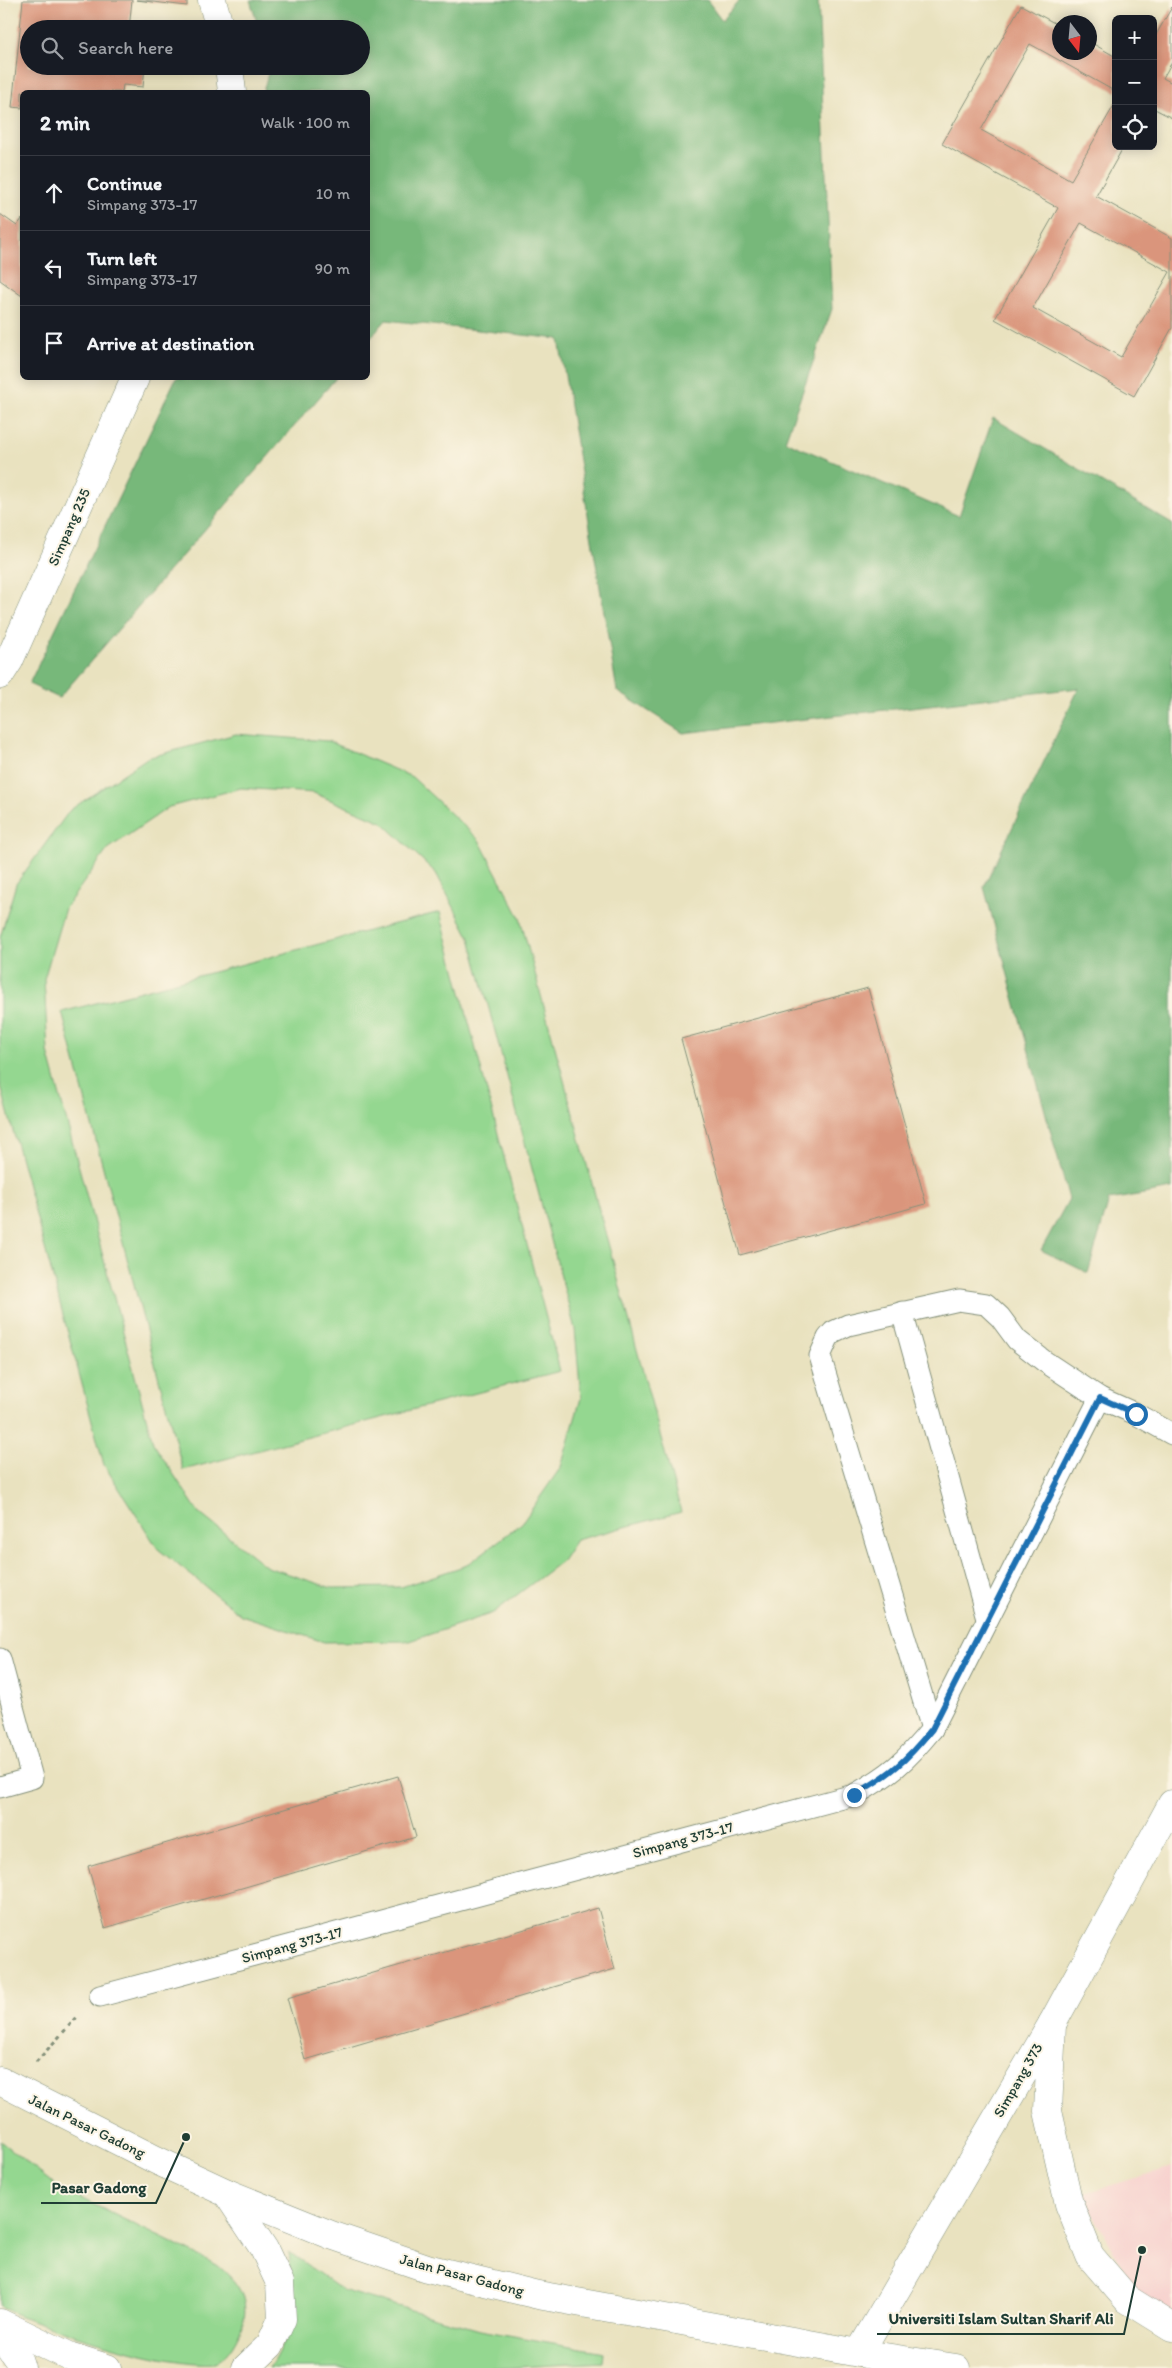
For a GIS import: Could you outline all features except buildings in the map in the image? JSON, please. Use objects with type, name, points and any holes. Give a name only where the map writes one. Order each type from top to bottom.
[{"type":"street","points":[[212,0],[218,20]]},
{"type":"street","points":[[230,75],[232,90]]},
{"type":"street","name":"Simpang 235","points":[[0,676],[9,661],[134,380]]},
{"type":"street","name":"Simpang 373","points":[[859,2353],[1052,2024],[1172,1804]]},
{"type":"street","points":[[1052,2024],[1048,2111],[1069,2204],[1090,2256],[1127,2299],[1172,2326]]},
{"type":"street","name":"Jalan Pasar Gadong","points":[[6,2085],[227,2193],[331,2234],[427,2268],[538,2295],[859,2353],[956,2368]]},
{"type":"street","points":[[227,2193],[264,2249],[280,2283],[282,2319],[270,2345],[246,2368]]},
{"type":"street","points":[[0,2323],[68,2356],[108,2368]]},
{"type":"street","points":[[0,2334],[18,2359],[21,2368]]},
{"type":"lane","points":[[932,1729],[820,1356],[828,1338],[834,1332],[848,1325],[902,1312],[959,1300],[986,1304],[1000,1317],[1016,1340],[1044,1361],[1100,1398],[1136,1414],[1172,1434]]},
{"type":"lane","points":[[902,1312],[987,1618]]},
{"type":"lane","name":"Simpang 373-17","points":[[100,1996],[854,1795],[887,1777],[909,1757],[932,1729],[1100,1398]]},
{"type":"lane","points":[[0,1659],[32,1778],[0,1787]]},
{"type":"path","points":[[6,2085],[100,1996]]},
{"type":"shaded area","points":[[1172,2167],[1172,2319],[1143,2305],[1082,2194]]},
{"type":"green space","points":[[250,0],[707,0],[722,20],[740,0],[818,0],[832,309],[785,441],[959,516],[993,418],[1172,524],[1172,1189],[1109,1200],[1088,1273],[1041,1250],[1069,1199],[984,887],[1079,688],[683,733],[617,691],[559,339],[386,320],[370,339],[370,90],[264,90],[268,75],[370,75],[370,20],[256,20]]},
{"type":"green space","points":[[175,380],[334,380],[59,698],[29,684]]},
{"type":"green space","points":[[236,734],[328,741],[412,777],[479,840],[520,918],[681,1512],[576,1540],[562,1561],[493,1613],[410,1641],[324,1642],[241,1615],[158,1549],[104,1465],[0,1083],[0,938],[16,884],[70,810],[147,758]],"holes":[[[241,788],[314,793],[382,822],[436,873],[470,938],[575,1329],[581,1398],[561,1467],[522,1523],[467,1565],[401,1587],[332,1588],[267,1567],[199,1513],[153,1443],[48,1052],[44,979],[65,908],[108,849],[169,807]]]},
{"type":"green space","points":[[440,912],[560,1371],[183,1470],[62,1012]]},
{"type":"green space","points":[[0,2141],[56,2186],[217,2265],[224,2271],[240,2290],[245,2306],[245,2314],[239,2334],[224,2356],[215,2363],[194,2363],[138,2353],[75,2335],[0,2307]]},
{"type":"green space","points":[[289,2252],[342,2290],[480,2330],[604,2352],[603,2362],[504,2368],[269,2368],[284,2340],[288,2326],[291,2298]]},
{"type":"place","name":"Pasar Gadong","points":[[186,2137]]},
{"type":"place","name":"Universiti Islam Sultan Sharif Ali","points":[[1142,2250]]},
{"type":"route","points":[[854,1795],[887,1777],[909,1757],[932,1729],[1100,1398],[1136,1414]]}]
